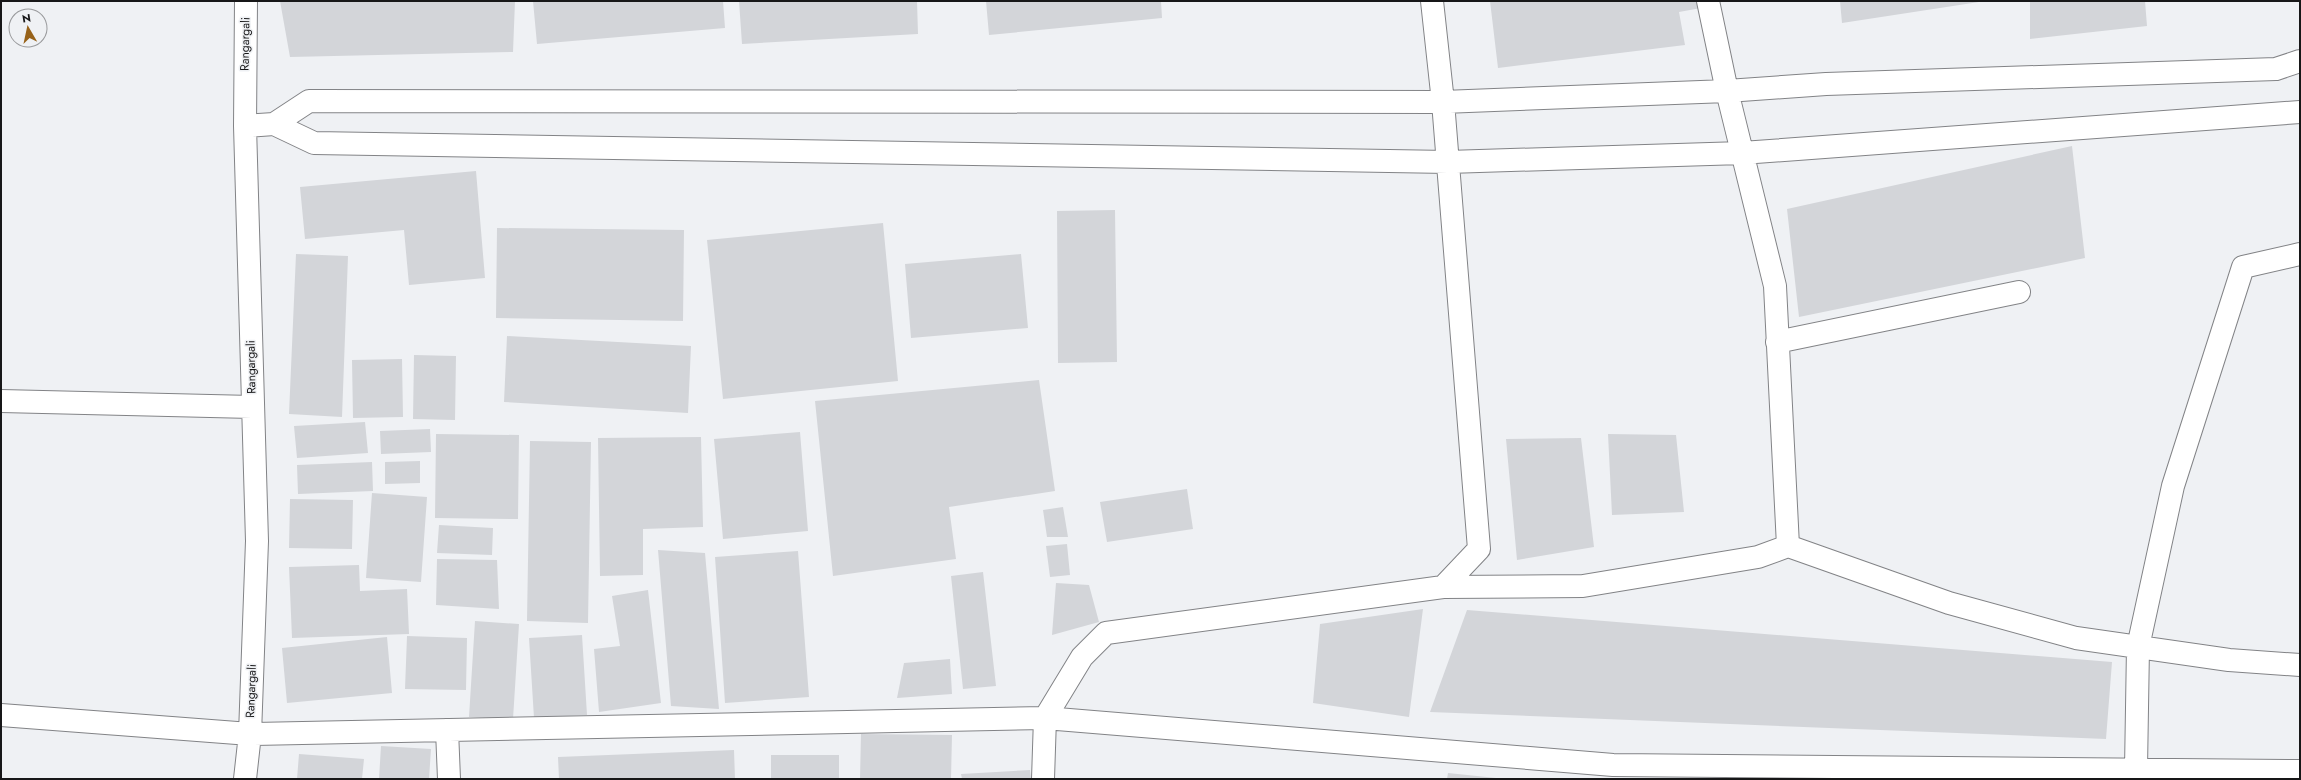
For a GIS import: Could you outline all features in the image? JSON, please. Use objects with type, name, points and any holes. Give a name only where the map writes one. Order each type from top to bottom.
[{"type":"street","name":"Rangargali","points":[[245,779],[250,734],[257,541],[245,126],[246,1]]},
{"type":"street","points":[[1432,1],[1443,102],[1480,549],[1443,588]]},
{"type":"street","points":[[1708,1],[1727,91],[1775,286],[1788,546]]},
{"type":"street","points":[[274,124],[309,101],[1443,102],[1727,91],[1826,84],[2276,69],[2300,61]]},
{"type":"street","points":[[245,126],[274,124],[314,143],[1448,162],[1742,153],[2300,112]]},
{"type":"street","points":[[2136,770],[2138,647],[2173,486],[2243,267],[2300,254]]},
{"type":"street","points":[[1777,342],[2018,292]]},
{"type":"street","points":[[1,401],[252,407]]},
{"type":"street","points":[[1043,779],[1045,718],[1082,657],[1106,632],[1443,588],[1583,586],[1758,556],[1788,546],[1949,603],[2076,638],[2229,660],[2300,665]]},
{"type":"street","points":[[1,715],[250,734],[1045,718],[1613,765],[2300,771]]},
{"type":"street","points":[[447,730],[449,779]]},
{"type":"building","points":[[280,1],[515,1],[513,52],[290,57]]},
{"type":"building","points":[[533,1],[723,1],[725,28],[537,44]]},
{"type":"building","points":[[739,1],[917,1],[918,34],[742,44]]},
{"type":"building","points":[[986,1],[1161,1],[1162,18],[989,35]]},
{"type":"building","points":[[1490,1],[1699,1],[1701,8],[1679,12],[1685,45],[1498,68]]},
{"type":"building","points":[[1840,1],[1979,1],[1979,2],[1842,23]]},
{"type":"building","points":[[2030,1],[2145,1],[2147,26],[2030,39]]},
{"type":"building","points":[[2072,146],[2085,258],[1799,317],[1787,209]]},
{"type":"building","points":[[476,171],[485,278],[409,285],[404,230],[305,239],[300,187]]},
{"type":"building","points":[[1115,210],[1117,362],[1058,363],[1057,211]]},
{"type":"building","points":[[883,223],[898,381],[723,399],[707,240]]},
{"type":"building","points":[[497,228],[684,230],[683,321],[496,318]]},
{"type":"building","points":[[296,254],[348,256],[342,417],[289,414]]},
{"type":"building","points":[[1021,254],[1028,328],[911,338],[905,264]]},
{"type":"building","points":[[507,336],[691,346],[688,413],[504,402]]},
{"type":"building","points":[[414,355],[456,356],[455,420],[413,419]]},
{"type":"building","points":[[402,359],[403,417],[353,418],[352,360]]},
{"type":"building","points":[[1039,380],[1055,491],[949,507],[956,559],[833,576],[815,401]]},
{"type":"building","points":[[365,422],[368,453],[297,458],[294,426]]},
{"type":"building","points":[[430,429],[431,452],[381,454],[380,431]]},
{"type":"building","points":[[800,432],[808,531],[723,539],[714,439]]},
{"type":"building","points":[[436,434],[519,435],[518,519],[435,518]]},
{"type":"building","points":[[1608,434],[1676,435],[1684,512],[1612,515]]},
{"type":"building","points":[[701,437],[703,527],[643,529],[643,575],[600,576],[598,438]]},
{"type":"building","points":[[1581,438],[1594,547],[1517,560],[1506,439]]},
{"type":"building","points":[[530,441],[591,442],[588,623],[527,621]]},
{"type":"building","points":[[420,461],[420,483],[385,484],[385,462]]},
{"type":"building","points":[[372,462],[373,491],[298,494],[297,465]]},
{"type":"building","points":[[1187,489],[1193,529],[1107,542],[1100,502]]},
{"type":"building","points":[[372,493],[427,497],[421,582],[366,578]]},
{"type":"building","points":[[290,499],[353,500],[352,549],[289,548]]},
{"type":"building","points":[[1063,507],[1068,537],[1047,537],[1043,510]]},
{"type":"building","points":[[439,525],[493,528],[492,555],[437,553]]},
{"type":"building","points":[[1067,544],[1070,575],[1050,577],[1046,546]]},
{"type":"building","points":[[658,550],[705,553],[719,709],[671,706]]},
{"type":"building","points":[[798,551],[809,697],[725,703],[715,557]]},
{"type":"building","points":[[437,559],[497,560],[499,609],[436,605]]},
{"type":"building","points":[[359,565],[360,591],[407,589],[409,634],[292,638],[289,567]]},
{"type":"building","points":[[983,572],[996,686],[963,689],[951,576]]},
{"type":"building","points":[[1056,583],[1089,585],[1099,622],[1052,635]]},
{"type":"building","points":[[648,590],[661,703],[599,712],[594,649],[620,646],[612,596]]},
{"type":"building","points":[[1423,609],[1409,717],[1313,703],[1320,624]]},
{"type":"building","points":[[1467,610],[2112,662],[2106,739],[1430,712]]},
{"type":"building","points":[[475,621],[519,624],[513,719],[469,717]]},
{"type":"building","points":[[582,635],[587,715],[534,718],[529,638]]},
{"type":"building","points":[[407,636],[467,638],[466,690],[405,689]]},
{"type":"building","points":[[387,637],[392,693],[287,703],[282,648]]},
{"type":"building","points":[[950,659],[952,694],[897,698],[904,663]]},
{"type":"building","points":[[861,734],[952,735],[951,779],[860,779]]},
{"type":"building","points":[[381,746],[431,749],[429,779],[379,779]]},
{"type":"building","points":[[734,750],[735,779],[559,779],[558,757]]},
{"type":"building","points":[[299,754],[364,759],[362,779],[297,779]]},
{"type":"building","points":[[771,755],[839,755],[839,779],[771,779]]},
{"type":"building","points":[[1030,770],[1031,779],[962,779],[961,774]]},
{"type":"building","points":[[1448,773],[1496,778],[1496,779],[1447,779]]}]
